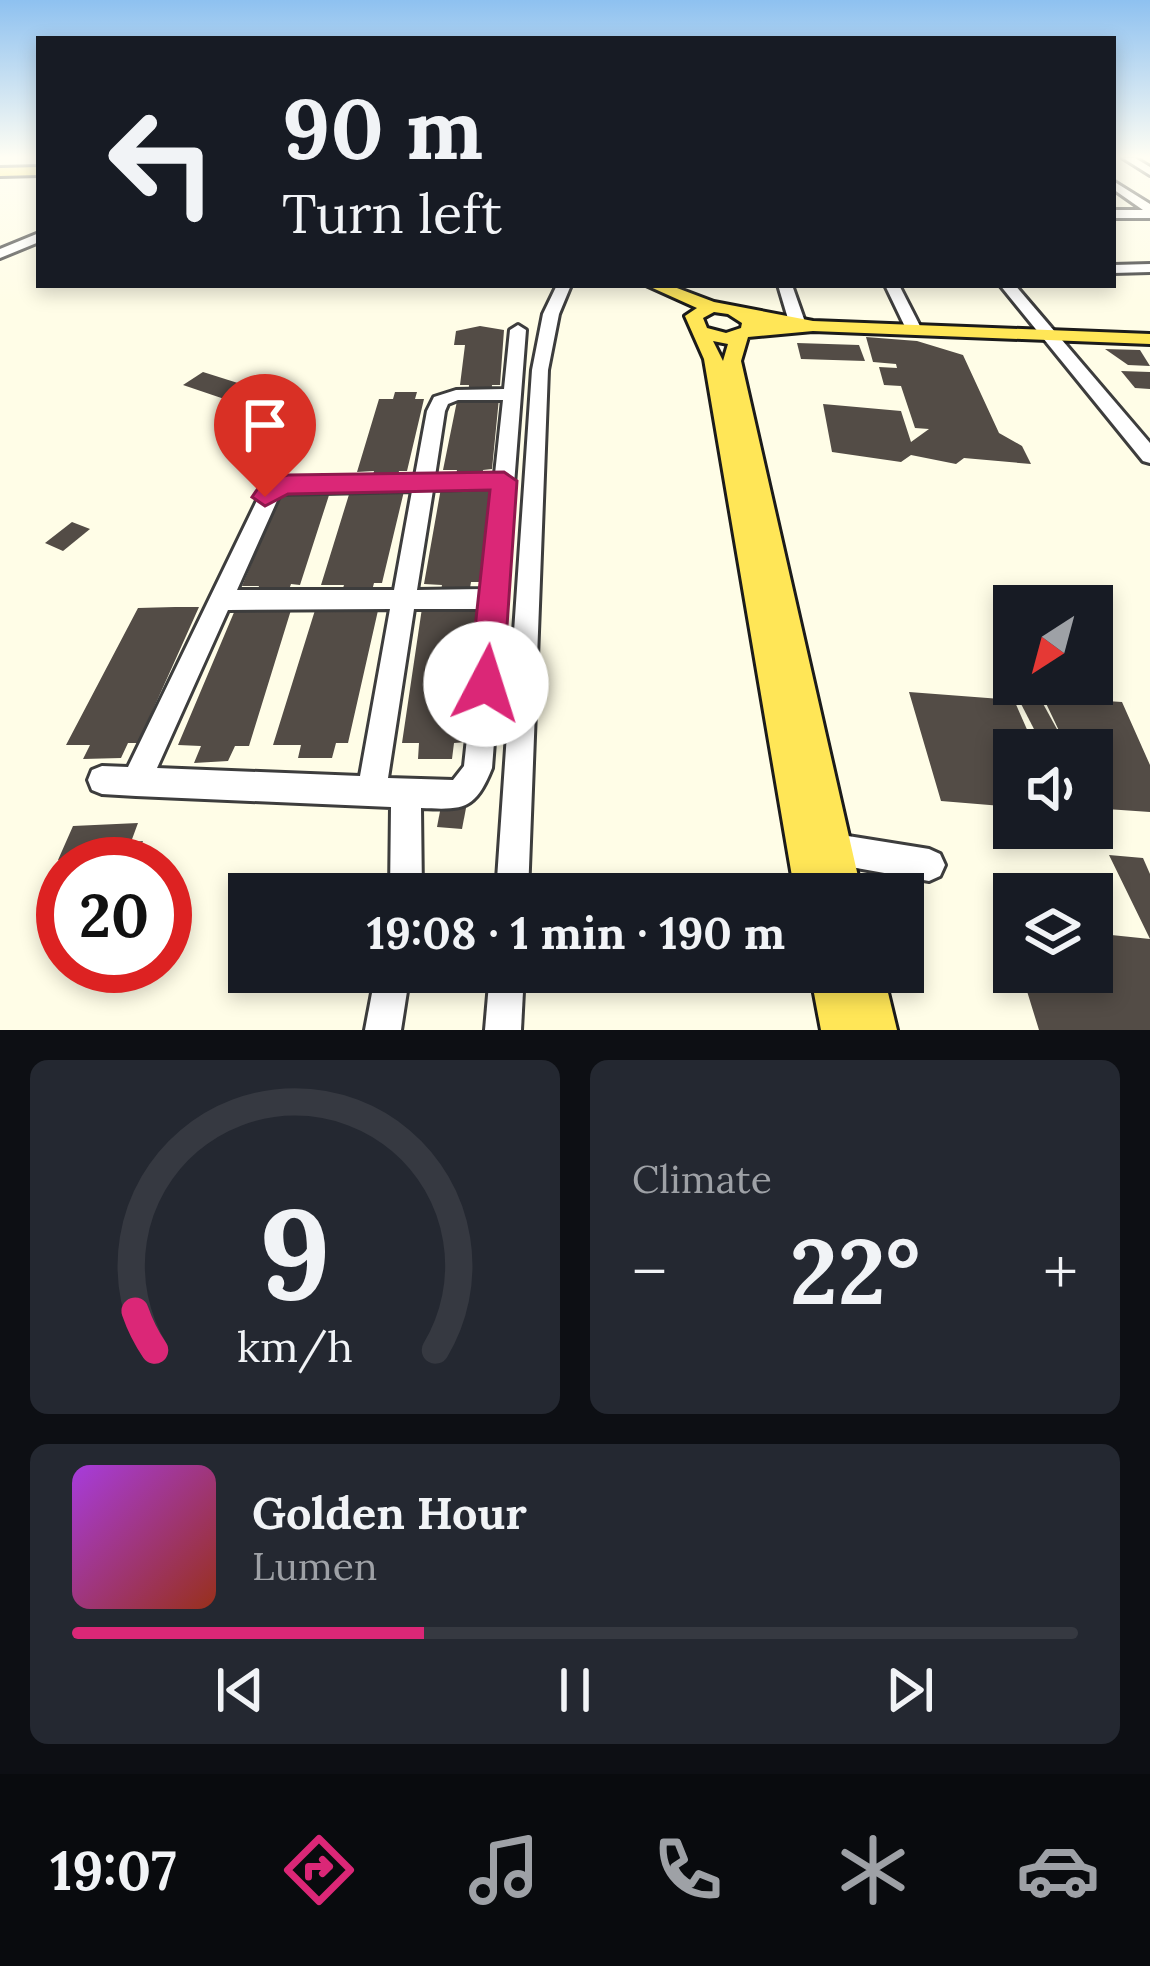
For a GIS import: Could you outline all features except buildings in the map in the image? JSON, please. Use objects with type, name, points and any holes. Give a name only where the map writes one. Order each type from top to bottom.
[{"type":"main road","points":[[655,288],[701,320],[716,338],[743,327]]},
{"type":"main road","points":[[701,320],[743,327],[805,324],[1150,339]]},
{"type":"main road","points":[[701,320],[819,846],[833,873]]},
{"type":"main road","points":[[743,327],[732,362],[819,846],[816,873]]},
{"type":"main road","points":[[834,993],[842,1030]]},
{"type":"main road","points":[[867,993],[876,1030]]},
{"type":"street","points":[[1116,214],[1150,212]]},
{"type":"street","points":[[0,254],[36,239]]},
{"type":"street","points":[[1116,269],[1150,268]]},
{"type":"street","points":[[513,873],[540,370],[550,314],[563,288]]},
{"type":"street","points":[[786,288],[805,324]]},
{"type":"street","points":[[893,288],[914,330]]},
{"type":"street","points":[[1008,288],[1150,456]]},
{"type":"street","points":[[102,780],[371,794],[456,795],[468,788],[478,768],[518,330]]},
{"type":"street","points":[[371,794],[440,401],[456,395],[512,394]]},
{"type":"street","points":[[136,782],[273,488],[504,481]]},
{"type":"street","points":[[220,600],[494,599]]},
{"type":"street","points":[[406,794],[406,873]]},
{"type":"street","points":[[819,846],[929,865]]},
{"type":"street","points":[[383,1030],[389,993]]},
{"type":"street","points":[[503,1030],[506,993]]},
{"type":"route","points":[[265,497],[273,488],[288,484],[504,481],[486,684]]}]
